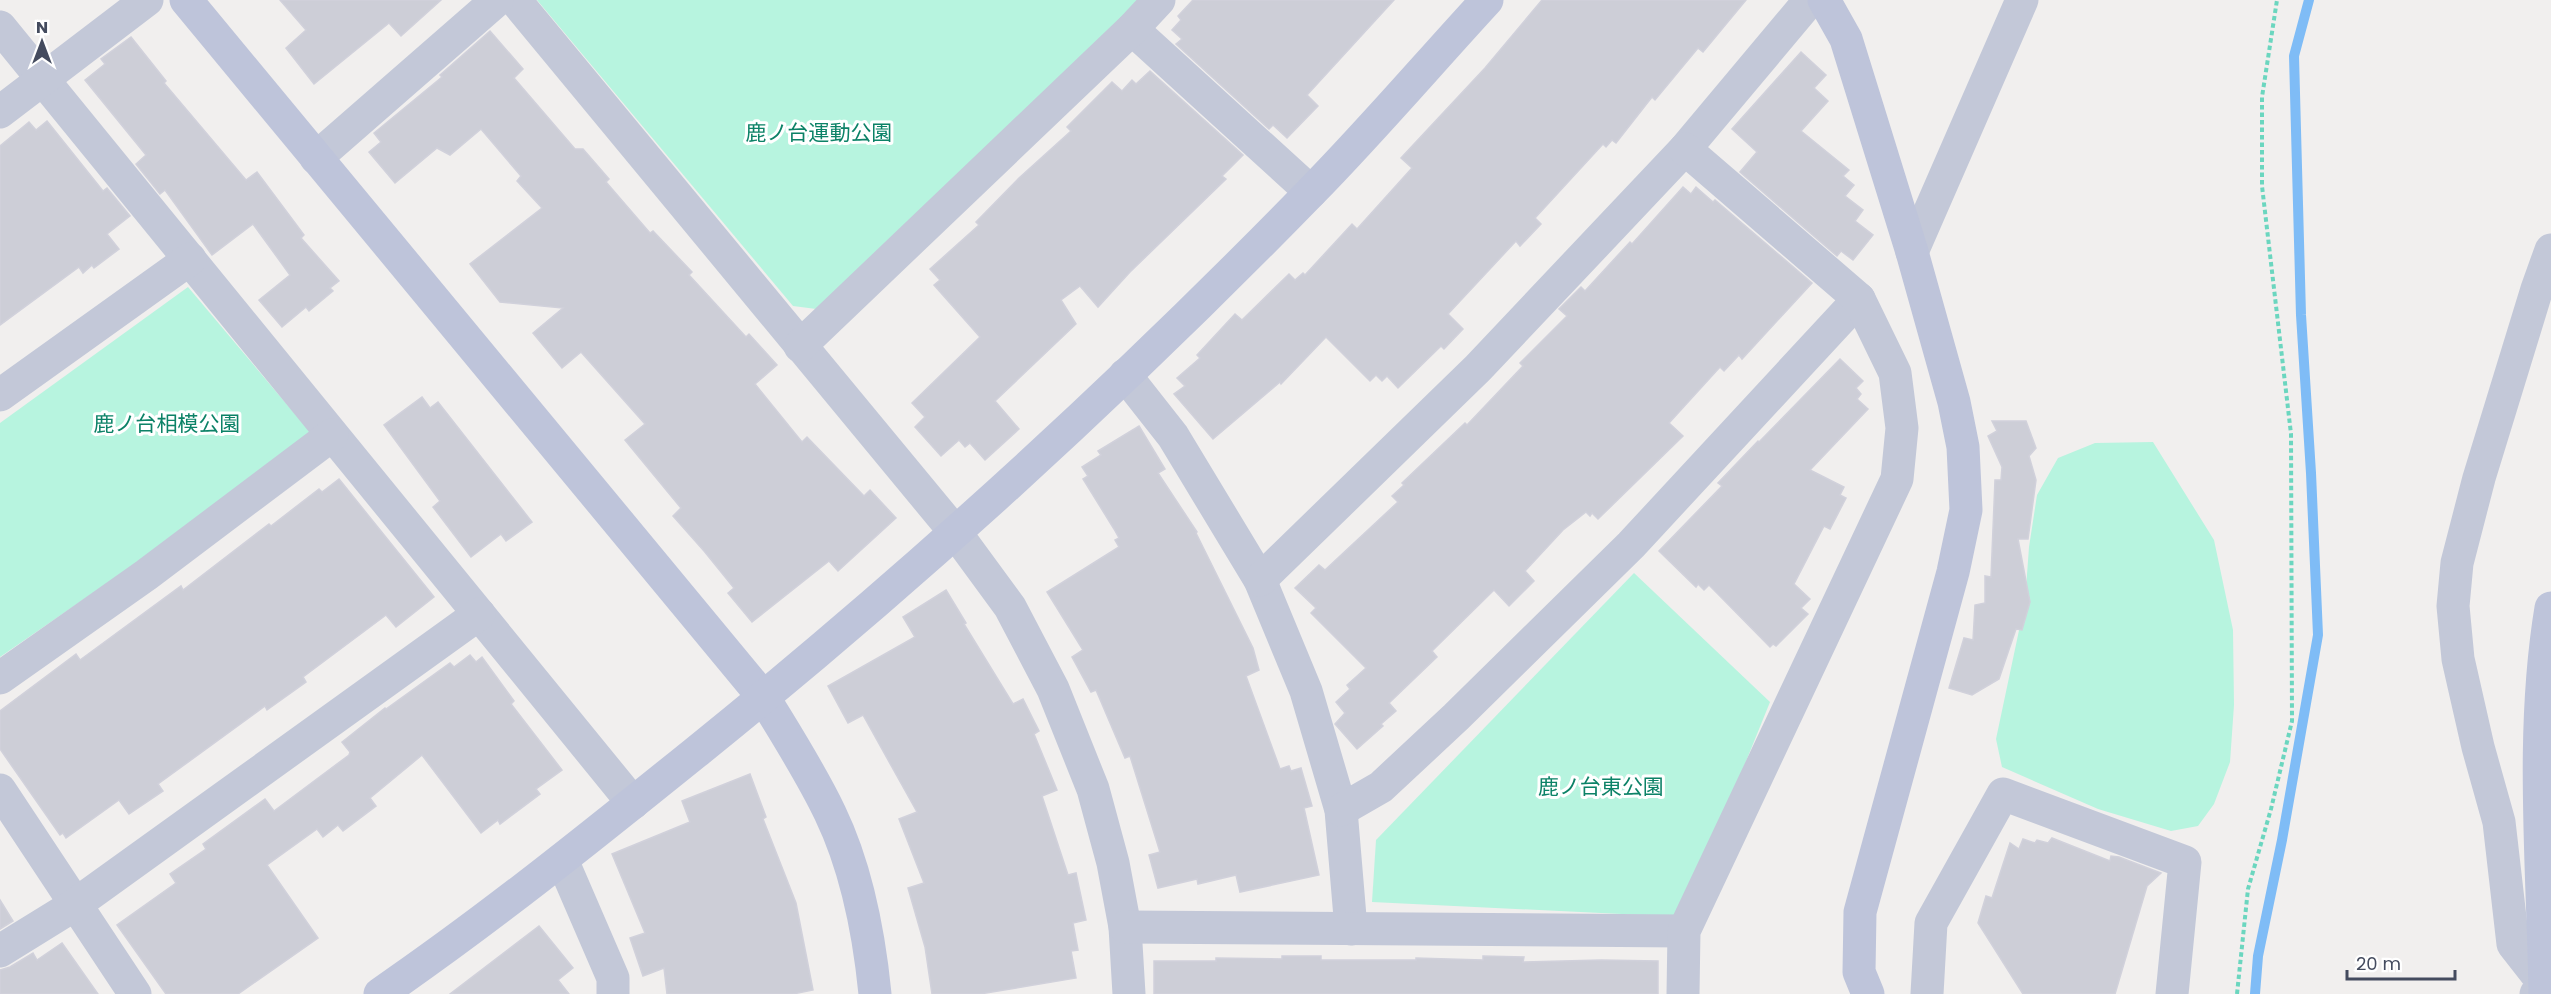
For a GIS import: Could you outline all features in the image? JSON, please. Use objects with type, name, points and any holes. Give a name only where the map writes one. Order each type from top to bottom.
[{"type":"street","points":[[0,112],[44,81],[147,0]]},
{"type":"street","points":[[186,0],[764,698],[831,814],[853,873],[870,945],[874,994]]},
{"type":"street","points":[[316,158],[497,0]]},
{"type":"street","points":[[515,0],[955,532],[1010,607],[1053,689],[1093,789],[1113,863],[1125,927],[1129,994]]},
{"type":"street","points":[[800,346],[1132,29],[1159,0]]},
{"type":"street","points":[[380,994],[562,860],[764,698],[955,532],[1125,375],[1311,192],[1487,0]]},
{"type":"street","points":[[1260,580],[1478,368],[1685,149],[1810,0]]},
{"type":"street","points":[[1824,0],[1846,39],[1912,252],[1954,402],[1963,447],[1966,510],[1953,572],[1860,912],[1860,972],[1868,994]]},
{"type":"street","points":[[1912,252],[2022,0]]},
{"type":"street","points":[[0,27],[633,803]]},
{"type":"street","points":[[1132,29],[1311,192]]},
{"type":"street","points":[[1683,994],[1684,931],[1898,479],[1902,428],[1895,373],[1859,299],[1685,149]]},
{"type":"street","points":[[2542,991],[2513,944],[2499,822],[2478,747],[2458,659],[2453,606],[2457,563],[2479,478],[2551,250]]},
{"type":"street","points":[[0,395],[190,259]]},
{"type":"street","points":[[1341,810],[1380,787],[1456,717],[1614,561],[1859,299]]},
{"type":"street","points":[[1125,375],[1173,436],[1260,580],[1306,691],[1341,810],[1351,929]]},
{"type":"street","points":[[0,678],[146,575],[332,435]]},
{"type":"street","points":[[2542,991],[2539,719],[2551,608]]},
{"type":"street","points":[[0,951],[76,904],[479,614]]},
{"type":"street","points":[[0,790],[135,994]]},
{"type":"street","points":[[1927,994],[1931,923],[2002,794],[2185,862],[2172,994]]},
{"type":"street","points":[[562,860],[614,978],[613,994]]},
{"type":"street","points":[[1125,927],[1684,931]]},
{"type":"path","points":[[2238,994],[2248,889],[2271,809],[2292,721],[2291,434],[2262,186],[2262,97],[2277,0]]},
{"type":"green space","name":"鹿ノ台運動公園","points":[[537,0],[1147,0],[824,310],[793,306]]},
{"type":"green space","name":"鹿ノ台相模公園","points":[[188,287],[316,439],[0,657],[0,423]]},
{"type":"green space","points":[[2153,442],[2214,540],[2233,630],[2234,705],[2230,762],[2214,804],[2198,826],[2171,831],[2098,809],[2002,767],[1996,739],[2025,602],[2029,547],[2037,495],[2058,458],[2095,443]]},
{"type":"green space","name":"鹿ノ台東公園","points":[[1634,573],[1770,702],[1683,917],[1372,902],[1376,840]]},
{"type":"building","points":[[280,0],[441,0],[401,36],[389,23],[314,84],[286,48],[306,30]]},
{"type":"building","points":[[1193,0],[1394,0],[1307,95],[1318,106],[1287,138],[1273,125],[1269,129],[1176,44],[1182,39],[1172,30],[1181,20],[1178,16]]},
{"type":"building","points":[[1542,0],[1746,0],[1703,52],[1698,48],[1655,100],[1652,97],[1616,143],[1612,140],[1606,147],[1603,144],[1535,218],[1541,224],[1520,246],[1516,241],[1448,314],[1463,329],[1444,349],[1441,346],[1398,388],[1387,376],[1382,381],[1376,375],[1370,381],[1326,337],[1281,384],[1280,382],[1213,439],[1174,394],[1185,386],[1177,378],[1200,358],[1197,355],[1235,314],[1242,320],[1289,274],[1295,280],[1303,273],[1305,275],[1352,224],[1357,229],[1412,168],[1401,158],[1485,68]]},
{"type":"building","points":[[490,31],[523,69],[514,78],[575,149],[583,149],[609,179],[606,182],[650,233],[653,231],[692,272],[689,275],[746,337],[749,334],[777,365],[755,384],[802,442],[807,437],[864,496],[870,490],[896,518],[838,571],[829,561],[752,622],[728,593],[734,588],[673,516],[681,508],[625,440],[645,424],[581,352],[562,368],[533,333],[563,308],[500,302],[470,264],[542,208],[517,181],[521,176],[481,129],[450,155],[437,148],[395,183],[369,152],[381,142],[374,133],[442,77],[440,75]]},
{"type":"building","points":[[131,37],[166,81],[164,83],[246,180],[257,172],[304,235],[301,238],[339,281],[330,288],[333,291],[309,311],[306,307],[282,327],[259,300],[290,275],[253,224],[212,255],[165,190],[160,194],[136,164],[146,155],[85,80],[105,64],[101,59]]},
{"type":"building","points":[[1801,52],[1826,75],[1814,88],[1828,101],[1801,131],[1849,170],[1843,176],[1854,185],[1845,196],[1863,210],[1855,221],[1873,235],[1853,260],[1841,251],[1837,256],[1740,172],[1757,152],[1732,129]]},
{"type":"building","points":[[1150,71],[1243,155],[1222,176],[1226,179],[1130,272],[1098,307],[1080,286],[1061,300],[1076,324],[995,401],[1019,429],[985,460],[970,443],[965,447],[959,440],[941,456],[915,427],[925,417],[912,403],[980,337],[934,285],[940,280],[930,269],[979,225],[976,222],[1019,178],[1071,131],[1067,127],[1112,82],[1122,91],[1132,80],[1136,84]]},
{"type":"building","points":[[47,121],[103,191],[107,188],[130,216],[107,234],[119,249],[94,268],[92,265],[83,273],[79,267],[0,325],[0,146],[29,122],[36,130]]},
{"type":"building","points":[[1683,187],[1691,194],[1696,187],[1713,202],[1715,200],[1812,283],[1742,359],[1739,355],[1724,371],[1720,367],[1669,423],[1683,436],[1598,519],[1592,513],[1590,516],[1586,512],[1563,530],[1525,571],[1534,581],[1509,606],[1494,590],[1432,651],[1437,657],[1389,703],[1396,711],[1357,749],[1335,724],[1345,713],[1336,702],[1350,689],[1347,685],[1366,668],[1311,613],[1316,608],[1295,588],[1319,565],[1325,570],[1398,502],[1392,496],[1404,485],[1402,483],[1465,423],[1467,425],[1523,366],[1520,363],[1567,316],[1559,309],[1581,287],[1585,291],[1630,242],[1632,244]]},
{"type":"building","points":[[1840,359],[1863,381],[1856,388],[1861,394],[1857,399],[1868,409],[1810,470],[1844,487],[1840,495],[1846,498],[1830,529],[1824,526],[1794,584],[1810,599],[1801,608],[1808,614],[1776,646],[1773,644],[1770,647],[1709,585],[1704,590],[1698,584],[1696,587],[1659,551],[1722,486],[1718,483]]},
{"type":"building","points":[[422,397],[430,408],[438,402],[532,522],[506,541],[501,534],[471,557],[433,507],[440,501],[384,425]]},
{"type":"building","points":[[1992,421],[2026,421],[2036,448],[2029,456],[2036,480],[2028,539],[2018,539],[2030,602],[2022,630],[2016,629],[1999,679],[1972,695],[1949,688],[1964,638],[1973,640],[1975,605],[1985,603],[1985,576],[1991,577],[1995,480],[2001,480],[2002,467],[1988,436],[1997,431]]},
{"type":"building","points":[[1139,426],[1165,469],[1158,473],[1197,532],[1253,648],[1259,670],[1246,676],[1280,769],[1289,766],[1291,771],[1301,768],[1312,806],[1304,808],[1319,875],[1240,892],[1236,875],[1198,884],[1197,879],[1158,888],[1149,855],[1160,852],[1130,756],[1125,758],[1096,690],[1091,692],[1072,657],[1083,650],[1047,592],[1119,547],[1115,540],[1119,538],[1083,479],[1088,476],[1082,467],[1101,455],[1098,451]]},
{"type":"building","points":[[339,479],[434,597],[396,627],[386,615],[303,677],[306,682],[267,710],[265,706],[158,784],[163,791],[129,814],[119,800],[66,838],[63,833],[60,835],[0,749],[0,711],[76,654],[80,660],[181,586],[183,590],[319,489],[322,492]]},
{"type":"building","points":[[946,590],[1013,704],[1023,699],[1039,731],[1034,734],[1057,790],[1042,796],[1068,875],[1076,873],[1086,920],[1073,923],[1078,950],[1071,951],[1076,978],[980,994],[932,994],[925,947],[908,888],[924,883],[899,819],[917,812],[863,715],[848,723],[828,686],[915,637],[903,617]]},
{"type":"building","points":[[470,655],[476,662],[482,657],[514,701],[511,704],[562,770],[536,789],[540,794],[500,824],[498,820],[481,833],[422,755],[370,798],[376,806],[343,831],[338,825],[323,837],[317,829],[267,865],[318,938],[238,994],[166,994],[117,925],[176,883],[170,874],[206,849],[203,844],[265,799],[274,811],[349,755],[350,752],[342,742],[385,708],[450,663],[454,667]]},
{"type":"building","points":[[750,774],[766,817],[763,819],[796,903],[813,990],[793,994],[667,994],[664,968],[643,976],[630,938],[645,933],[612,854],[690,822],[682,801]]},
{"type":"building","points":[[2052,838],[2110,861],[2111,856],[2119,857],[2161,873],[2147,886],[2115,994],[2023,994],[1978,923],[1986,896],[1992,898],[2010,843],[2019,849],[2023,839],[2035,843],[2037,840],[2048,843]]},
{"type":"building","points":[[0,900],[13,921],[0,929]]},
{"type":"building","points":[[539,926],[573,968],[558,980],[569,994],[450,994]]},
{"type":"building","points":[[62,943],[98,994],[0,994],[0,970],[10,967],[33,953],[37,960]]},
{"type":"building","points":[[1282,956],[1321,956],[1321,960],[1416,960],[1416,958],[1483,960],[1483,956],[1524,957],[1523,962],[1658,961],[1658,994],[1154,994],[1154,961],[1216,961],[1216,958],[1282,959]]},
{"type":"waterway","points":[[2255,994],[2258,956],[2282,840],[2318,635],[2301,315],[2294,56],[2309,0]]}]
